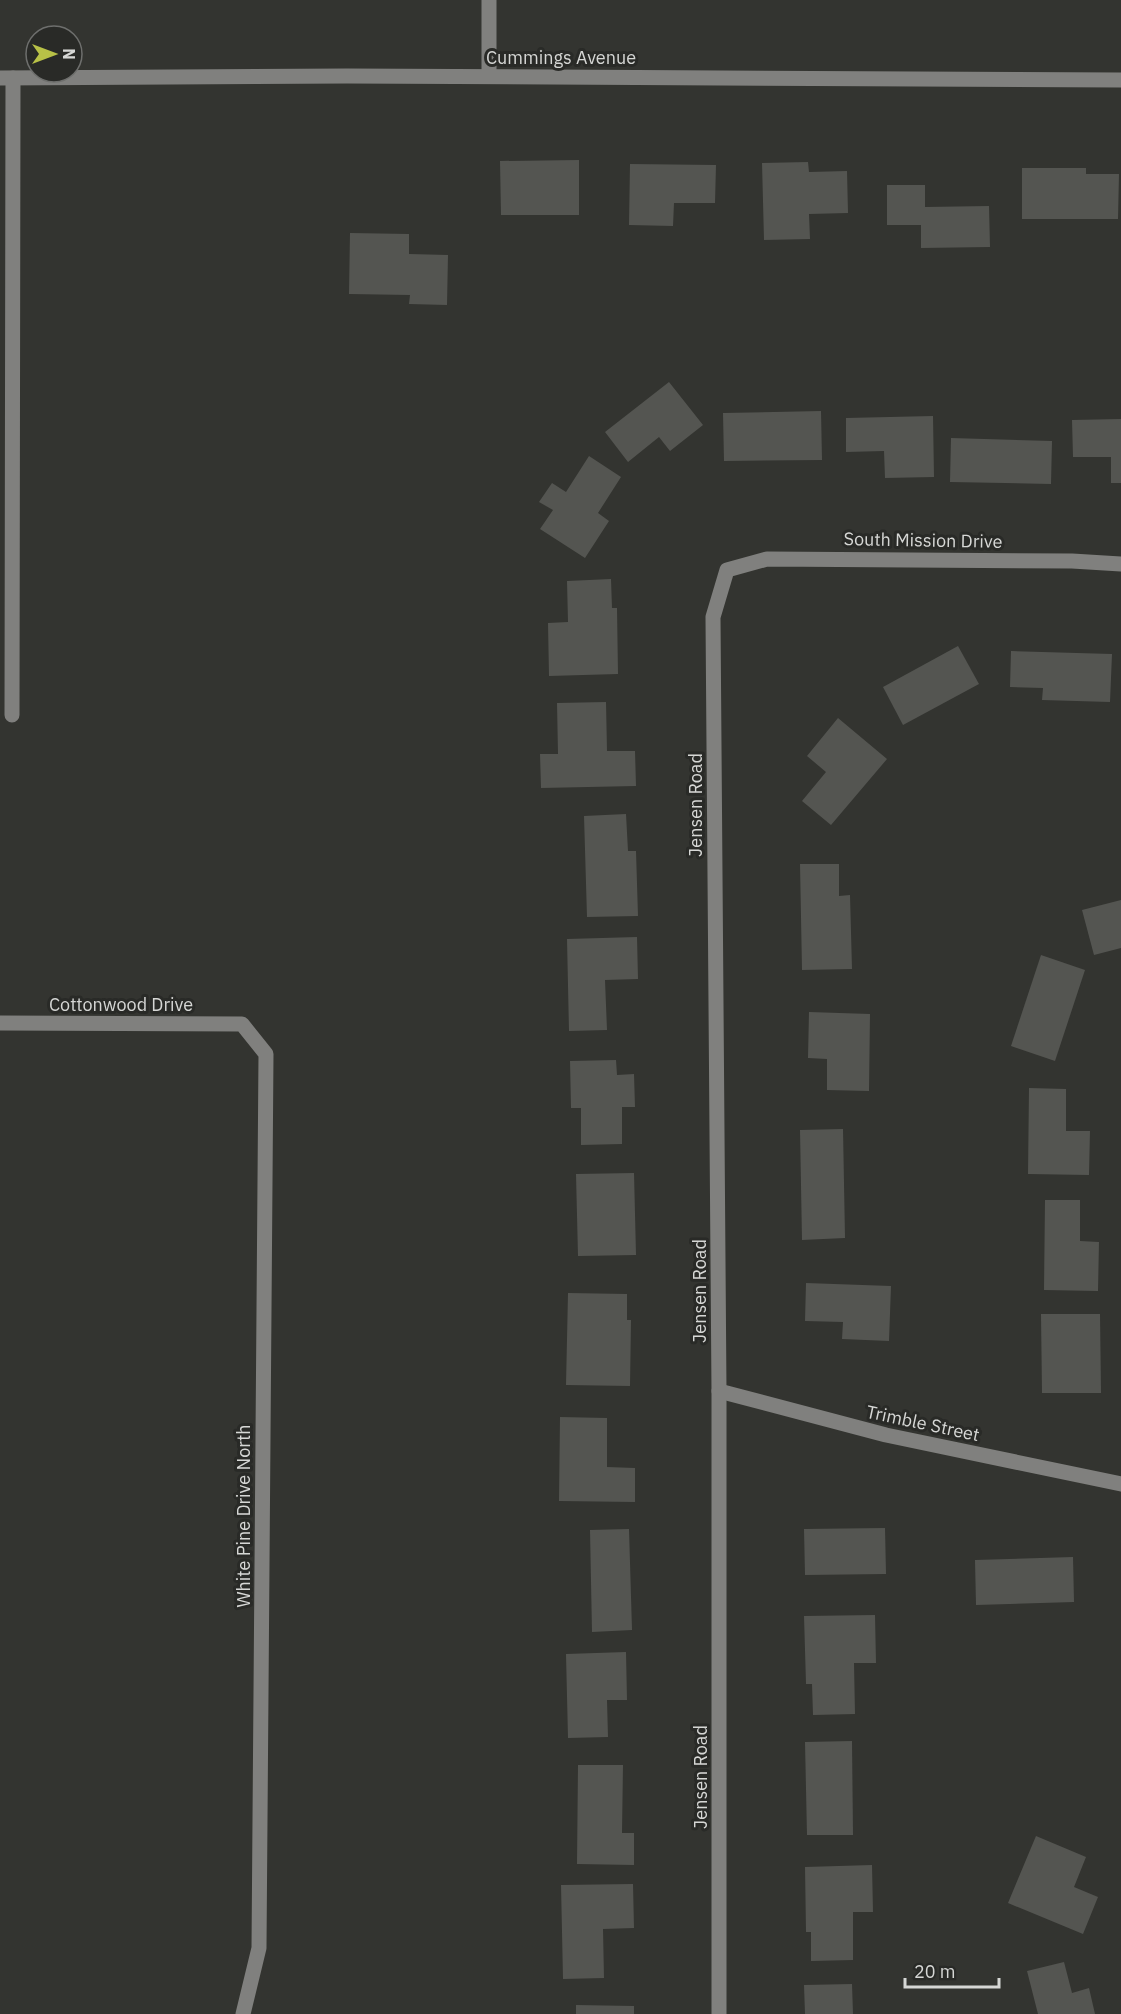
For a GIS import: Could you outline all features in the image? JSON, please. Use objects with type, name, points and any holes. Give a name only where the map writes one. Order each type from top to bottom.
[{"type":"street","points":[[489,0],[489,76]]},
{"type":"street","name":"Cummings Avenue","points":[[7,78],[489,76],[1121,80]]},
{"type":"street","points":[[7,78],[12,715]]},
{"type":"street","name":"South Mission Drive","points":[[727,570],[767,559],[1072,561],[1121,564]]},
{"type":"street","name":"Jensen Road","points":[[719,2014],[719,1391],[713,617],[727,570]]},
{"type":"street","name":"Cottonwood Drive","points":[[0,1023],[242,1024]]},
{"type":"street","name":"White Pine Drive North","points":[[242,1024],[266,1054],[259,1948],[243,2014]]},
{"type":"street","name":"Trimble Street","points":[[719,1391],[886,1435],[1121,1484]]},
{"type":"building","points":[[579,160],[579,215],[501,215],[500,161]]},
{"type":"building","points":[[808,162],[809,172],[847,171],[848,213],[809,214],[810,239],[764,240],[762,163]]},
{"type":"building","points":[[630,164],[716,165],[715,203],[674,203],[673,226],[629,225]]},
{"type":"building","points":[[1022,168],[1086,168],[1086,174],[1119,174],[1118,219],[1022,219]]},
{"type":"building","points":[[887,185],[925,185],[925,207],[989,206],[990,247],[921,248],[921,225],[887,225]]},
{"type":"building","points":[[350,233],[409,234],[409,254],[448,255],[447,305],[409,304],[410,295],[349,294]]},
{"type":"building","points":[[669,382],[703,425],[670,451],[659,437],[628,462],[605,432]]},
{"type":"building","points":[[821,411],[822,460],[724,461],[723,413]]},
{"type":"building","points":[[933,416],[934,477],[885,478],[884,451],[846,452],[846,418]]},
{"type":"building","points":[[1121,419],[1121,483],[1111,483],[1111,457],[1073,457],[1072,420]]},
{"type":"building","points":[[951,438],[1052,441],[1051,484],[950,482]]},
{"type":"building","points":[[589,456],[621,477],[598,513],[609,521],[585,558],[540,529],[553,510],[539,502],[552,483],[566,492]]},
{"type":"building","points":[[611,579],[612,608],[617,608],[618,674],[549,676],[548,623],[568,622],[567,581]]},
{"type":"building","points":[[958,646],[979,684],[903,725],[883,687]]},
{"type":"building","points":[[1011,651],[1112,654],[1110,702],[1042,700],[1043,688],[1010,687]]},
{"type":"building","points":[[606,702],[607,751],[635,751],[636,786],[541,788],[540,754],[558,754],[557,703]]},
{"type":"building","points":[[838,718],[887,759],[831,825],[802,801],[826,772],[807,756]]},
{"type":"building","points":[[626,814],[628,851],[636,851],[638,916],[587,917],[584,816]]},
{"type":"building","points":[[800,864],[839,864],[839,896],[850,895],[852,969],[802,970]]},
{"type":"building","points":[[1121,900],[1121,948],[1094,955],[1082,910]]},
{"type":"building","points":[[637,937],[638,979],[605,980],[607,1030],[569,1031],[567,939]]},
{"type":"building","points":[[1041,955],[1085,970],[1055,1061],[1011,1046]]},
{"type":"building","points":[[809,1012],[870,1014],[869,1091],[827,1090],[827,1059],[808,1058]]},
{"type":"building","points":[[616,1060],[617,1075],[634,1074],[635,1107],[622,1107],[622,1144],[581,1145],[581,1108],[571,1108],[570,1061]]},
{"type":"building","points":[[1029,1088],[1066,1089],[1066,1131],[1090,1131],[1089,1175],[1028,1174]]},
{"type":"building","points":[[843,1129],[845,1238],[802,1240],[800,1130]]},
{"type":"building","points":[[634,1173],[636,1255],[578,1256],[576,1174]]},
{"type":"building","points":[[1045,1200],[1080,1200],[1080,1241],[1099,1242],[1098,1291],[1044,1290]]},
{"type":"building","points":[[806,1283],[891,1286],[889,1341],[842,1339],[843,1322],[805,1321]]},
{"type":"building","points":[[568,1293],[627,1294],[627,1320],[631,1320],[630,1386],[566,1385]]},
{"type":"building","points":[[1041,1314],[1100,1314],[1101,1393],[1042,1393]]},
{"type":"building","points":[[560,1417],[607,1418],[607,1467],[635,1468],[635,1502],[559,1501]]},
{"type":"building","points":[[885,1528],[886,1574],[805,1575],[804,1529]]},
{"type":"building","points":[[629,1529],[632,1630],[592,1632],[590,1530]]},
{"type":"building","points":[[1073,1557],[1074,1602],[976,1605],[975,1560]]},
{"type":"building","points":[[875,1615],[876,1663],[854,1663],[855,1714],[813,1715],[812,1684],[806,1684],[804,1616]]},
{"type":"building","points":[[626,1652],[627,1700],[607,1700],[608,1737],[568,1738],[566,1654]]},
{"type":"building","points":[[852,1741],[853,1835],[807,1835],[805,1742]]},
{"type":"building","points":[[578,1765],[623,1765],[622,1833],[634,1833],[634,1865],[577,1864]]},
{"type":"building","points":[[1036,1836],[1086,1857],[1074,1887],[1098,1897],[1083,1934],[1008,1903]]},
{"type":"building","points":[[872,1865],[873,1912],[853,1912],[853,1960],[811,1961],[811,1932],[806,1932],[805,1867]]},
{"type":"building","points":[[633,1884],[634,1928],[603,1929],[604,1978],[563,1979],[561,1885]]},
{"type":"building","points":[[1064,1962],[1072,1993],[1089,1988],[1095,2014],[1038,2014],[1027,1971]]},
{"type":"building","points":[[852,1984],[853,2014],[805,2014],[804,1985]]},
{"type":"building","points":[[576,2005],[634,2006],[634,2014],[576,2014]]}]
